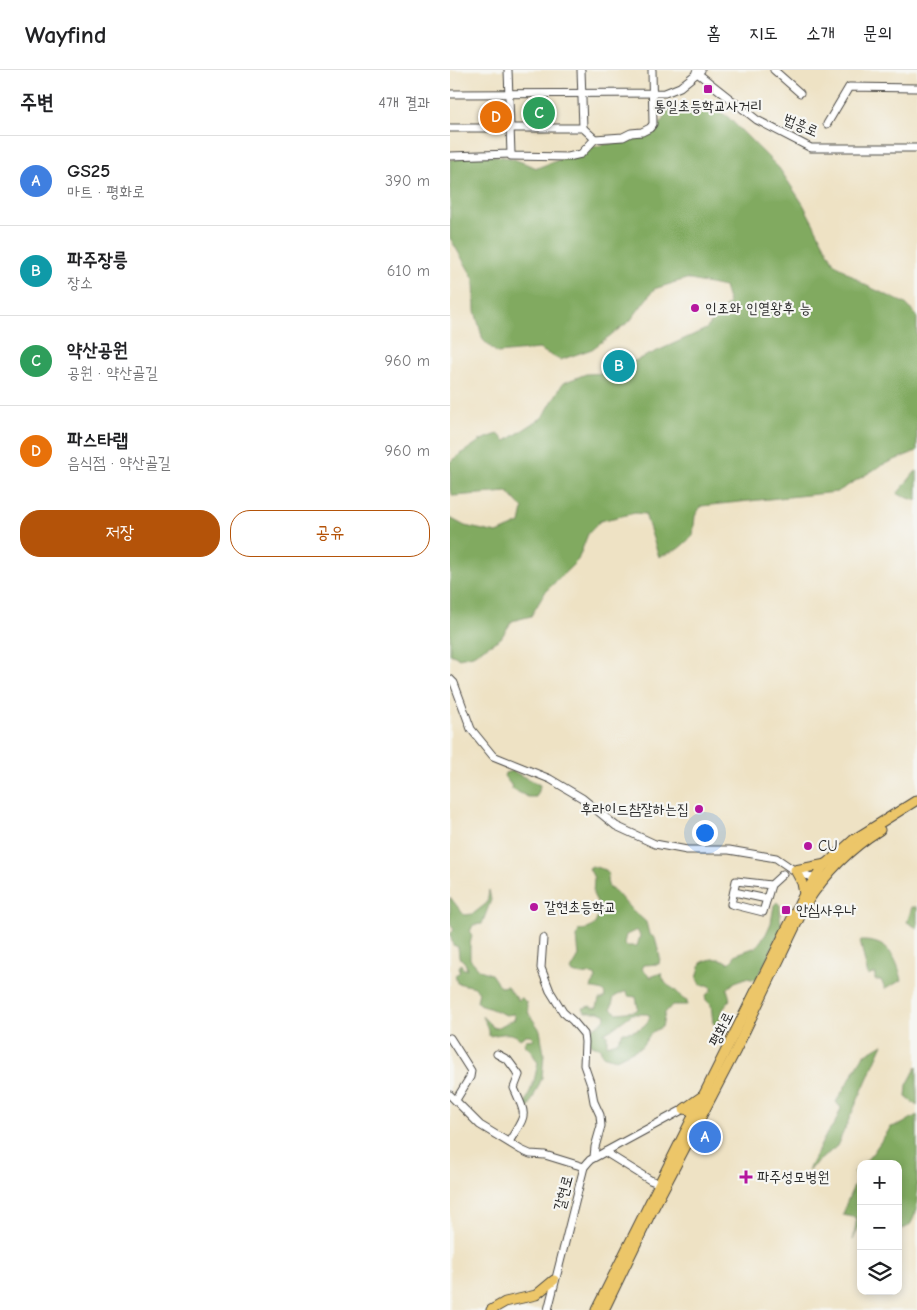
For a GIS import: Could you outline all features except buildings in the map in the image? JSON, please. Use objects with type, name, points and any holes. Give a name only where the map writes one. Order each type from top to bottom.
[{"type":"main road","name":"평화로","points":[[596,1310],[734,1052],[826,864],[858,836],[917,800]]},
{"type":"main road","name":"평화로","points":[[604,1310],[649,1217],[693,1115],[804,894],[817,880],[865,839],[917,806]]},
{"type":"main road","points":[[804,894],[802,882],[795,870],[826,864]]},
{"type":"main road","points":[[684,1109],[703,1096]]},
{"type":"main road","points":[[684,1109],[690,1110],[693,1115]]},
{"type":"main road","points":[[491,1310],[505,1302],[536,1295],[554,1280]]},
{"type":"street","points":[[508,70],[511,154]]},
{"type":"street","points":[[581,70],[583,128]]},
{"type":"street","points":[[450,156],[511,154],[511,156],[568,156],[581,154],[595,139],[624,137],[631,133],[642,132],[650,128],[652,124],[652,70]]},
{"type":"street","points":[[774,70],[800,93]]},
{"type":"street","points":[[450,94],[665,93],[680,87],[698,71]]},
{"type":"street","name":"법흥로","points":[[698,71],[757,120],[812,148],[917,148]]},
{"type":"street","points":[[827,124],[848,87],[917,88]]},
{"type":"street","points":[[450,128],[583,128],[595,139]]},
{"type":"street","points":[[450,679],[454,683],[471,729],[493,756],[550,779],[582,798],[616,826],[654,844],[687,850],[729,850],[776,858],[795,870],[817,880]]},
{"type":"street","points":[[771,885],[736,881],[731,904],[763,912],[771,885],[782,874]]},
{"type":"street","points":[[734,892],[767,899]]},
{"type":"street","points":[[543,938],[541,968],[550,991],[563,1012],[584,1034],[584,1065],[591,1085],[594,1102],[600,1115],[601,1126],[594,1158]]},
{"type":"street","points":[[450,1038],[471,1071],[470,1077],[453,1097],[480,1125],[530,1154],[545,1155],[584,1167]]},
{"type":"street","points":[[497,1054],[508,1060],[519,1075],[514,1088],[525,1116],[509,1142]]},
{"type":"street","name":"갈현로","points":[[548,1310],[554,1280],[584,1167],[590,1160],[684,1109]]},
{"type":"street","points":[[605,1152],[662,1185]]},
{"type":"green space","points":[[533,100],[544,100],[545,126],[533,126]]},
{"type":"green space","points":[[709,105],[728,117],[779,168],[803,204],[834,263],[865,285],[906,304],[917,316],[917,451],[882,465],[837,492],[701,506],[695,516],[693,536],[678,549],[659,557],[645,514],[635,513],[600,521],[588,534],[578,560],[546,591],[531,616],[512,621],[501,638],[473,655],[459,658],[450,654],[450,518],[465,526],[497,533],[520,523],[523,509],[508,492],[453,496],[450,490],[450,462],[481,440],[498,434],[506,441],[543,417],[563,383],[586,374],[608,373],[706,329],[729,303],[724,287],[686,279],[654,289],[630,321],[592,349],[560,360],[539,349],[497,353],[483,340],[475,311],[474,279],[450,238],[450,160],[480,154],[511,158],[537,168],[596,146],[626,141],[658,128],[668,110]]},
{"type":"green space","points":[[917,471],[917,501],[897,494],[915,472]]},
{"type":"green space","points":[[512,771],[540,785],[536,797],[528,797],[512,789],[504,776],[505,773]]},
{"type":"green space","points":[[592,866],[606,870],[609,888],[615,891],[646,922],[649,934],[655,938],[660,957],[659,964],[644,965],[642,969],[650,977],[661,973],[667,984],[687,1001],[687,1005],[672,1005],[665,1013],[662,1027],[652,1032],[641,1047],[616,1059],[602,1055],[600,1048],[590,1044],[588,1037],[590,1030],[602,1022],[606,1015],[599,1012],[585,1012],[583,1008],[597,1007],[599,999],[603,999],[605,996],[602,991],[591,988],[596,979],[595,975],[575,974],[571,970],[579,956],[577,937],[579,930],[592,927],[600,908],[593,894],[594,878],[589,868]],"holes":[[[637,930],[640,936],[637,946],[626,946],[624,943],[626,935]],[[627,992],[628,996],[636,997],[638,1008],[636,1011],[617,1013],[611,1009],[614,997]],[[632,1014],[647,1014],[650,1016],[646,1024],[636,1030],[623,1032],[617,1042],[607,1045],[607,1034],[604,1032],[611,1030]]]},
{"type":"green space","points":[[489,890],[491,900],[482,924],[473,925],[470,932],[472,936],[470,959],[480,970],[491,974],[500,987],[507,986],[518,1000],[522,998],[526,1002],[529,1014],[540,1030],[544,1054],[542,1078],[528,1109],[526,1102],[538,1063],[524,1044],[526,1040],[534,1039],[530,1035],[520,1039],[509,1034],[489,1036],[489,1031],[482,1016],[494,1028],[515,1019],[514,1014],[506,1015],[479,1004],[477,1001],[479,992],[475,987],[457,983],[455,975],[460,972],[459,967],[461,964],[463,969],[467,969],[465,963],[459,957],[458,947],[453,945],[450,934],[454,930],[450,924],[450,897],[464,915],[473,914],[487,903]]},
{"type":"green space","points":[[777,902],[780,905],[782,927],[757,980],[746,978],[735,982],[727,989],[730,1000],[722,1012],[719,1025],[716,1026],[713,1023],[711,1005],[705,996],[711,991],[711,987],[701,985],[697,978],[701,963],[715,959],[729,963],[734,958],[734,955],[756,947],[766,934],[771,923],[774,905]]},
{"type":"green space","points":[[912,907],[917,907],[917,928],[907,922]]},
{"type":"green space","points":[[860,941],[878,943],[889,951],[897,964],[902,980],[885,989],[881,980],[875,980],[875,973],[868,976]]},
{"type":"green space","points":[[883,1044],[837,1146],[808,1170],[827,1133],[835,1123],[841,1108],[836,1102],[864,1055]]},
{"type":"green space","points":[[917,1066],[917,1106],[906,1097],[907,1085]]},
{"type":"green space","points":[[917,1115],[917,1210],[909,1226],[902,1229],[902,1160],[867,1160],[891,1127],[902,1124]]},
{"type":"green space","points":[[857,1170],[857,1218],[843,1215],[856,1181],[854,1172]]},
{"type":"green space","points":[[857,1218],[857,1231],[853,1240]]},
{"type":"place","name":"통일초등학교사거리","points":[[708,89]]},
{"type":"place","name":"약산공원","points":[[539,113]]},
{"type":"place","name":"파스타랩","points":[[496,117]]},
{"type":"place","name":"인조와 인열왕후 능","points":[[695,308]]},
{"type":"place","name":"파주장릉","points":[[619,366]]},
{"type":"place","name":"후라이드참잘하는집","points":[[699,809]]},
{"type":"place","name":"CU","points":[[808,846]]},
{"type":"place","name":"갈현초등학교","points":[[534,907]]},
{"type":"place","name":"안심사우나","points":[[786,910]]},
{"type":"place","name":"GS25","points":[[705,1137]]},
{"type":"place","name":"파주성모병원","points":[[746,1177]]}]
